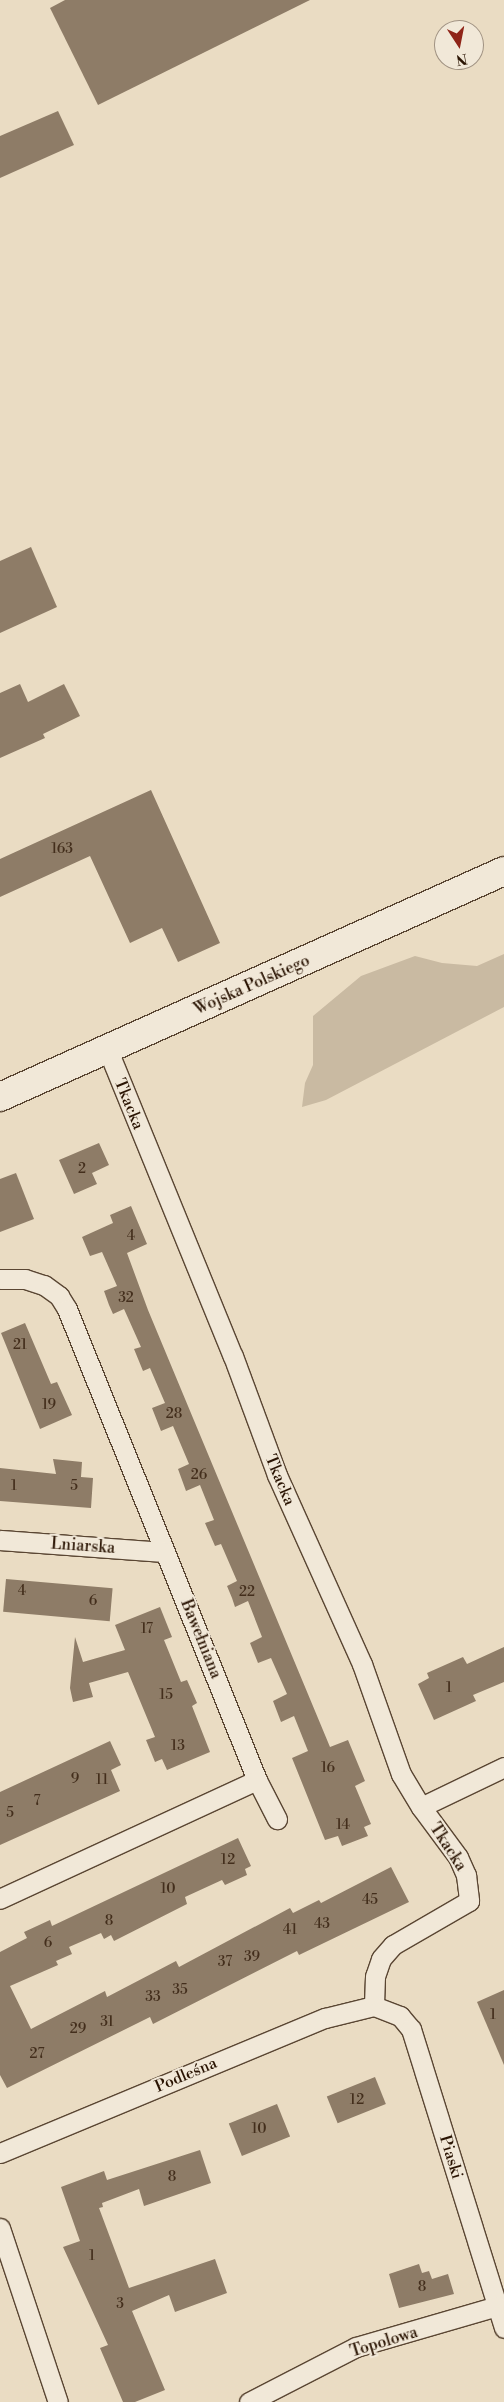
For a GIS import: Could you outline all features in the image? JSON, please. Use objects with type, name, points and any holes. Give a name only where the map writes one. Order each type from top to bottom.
[{"type":"main road","name":"Wojska Polskiego","points":[[0,1097],[107,1048],[261,982],[504,871]]},
{"type":"street","name":"Tkacka","points":[[107,1048],[233,1356],[277,1475],[342,1614],[401,1774],[420,1807],[458,1857],[466,1875],[469,1901],[393,1945],[381,1959],[375,1976],[374,2006]]},
{"type":"street","name":"Bawełniana","points":[[0,1279],[26,1279],[44,1285],[64,1302],[257,1780],[277,1819]]},
{"type":"street","name":"Lniarska","points":[[0,1540],[165,1552]]},
{"type":"street","points":[[420,1807],[504,1767]]},
{"type":"street","points":[[0,1899],[257,1780]]},
{"type":"street","name":"Podleśna","points":[[0,2153],[325,2018],[374,2006]]},
{"type":"street","name":"Piaski","points":[[374,2006],[400,2016],[411,2029],[504,2328]]},
{"type":"street","points":[[0,2228],[58,2402]]},
{"type":"street","name":"Topolowa","points":[[249,2402],[356,2347],[497,2306]]},
{"type":"shaded area","points":[[504,954],[504,1007],[326,1100],[302,1107],[305,1083],[313,1065],[313,1016],[361,976],[415,956],[442,963],[477,966]]},
{"type":"building","points":[[65,0],[310,0],[98,105],[50,8]]},
{"type":"building","points":[[58,111],[74,145],[0,178],[0,136]]},
{"type":"building","points":[[31,547],[57,607],[0,633],[0,561]]},
{"type":"building","points":[[20,684],[28,702],[64,684],[80,716],[43,734],[45,738],[0,758],[0,693]]},
{"type":"building","points":[[151,790],[220,943],[178,962],[162,928],[130,943],[90,856],[0,897],[0,859]]},
{"type":"building","points":[[99,1143],[109,1165],[92,1173],[97,1184],[74,1194],[59,1160]]},
{"type":"building","points":[[16,1173],[34,1219],[0,1232],[0,1179]]},
{"type":"building","points":[[131,1206],[147,1244],[127,1253],[148,1310],[330,1747],[348,1740],[365,1781],[355,1786],[371,1824],[364,1827],[368,1836],[342,1846],[338,1836],[325,1840],[292,1758],[308,1751],[294,1716],[281,1722],[273,1701],[287,1694],[271,1658],[258,1663],[250,1643],[262,1637],[248,1601],[235,1607],[227,1586],[237,1581],[221,1544],[215,1546],[205,1523],[214,1520],[200,1485],[186,1491],[178,1469],[189,1464],[173,1426],[161,1431],[152,1408],[165,1403],[150,1368],[143,1371],[134,1349],[141,1347],[124,1309],[113,1314],[109,1305],[104,1291],[117,1286],[102,1252],[90,1256],[82,1237],[113,1223],[110,1215]]},
{"type":"building","points":[[25,1323],[51,1384],[57,1382],[72,1415],[40,1429],[1,1333]]},
{"type":"building","points":[[53,1459],[82,1462],[81,1477],[93,1478],[91,1508],[0,1501],[0,1468],[56,1474]]},
{"type":"building","points":[[6,1579],[113,1588],[110,1621],[3,1612]]},
{"type":"building","points":[[160,1607],[172,1637],[164,1640],[181,1682],[187,1680],[197,1703],[192,1706],[210,1752],[167,1770],[162,1759],[155,1762],[146,1740],[155,1737],[128,1672],[89,1683],[93,1697],[73,1702],[70,1688],[75,1637],[83,1662],[125,1650],[115,1625]]},
{"type":"building","points":[[504,1647],[504,1682],[473,1695],[476,1701],[434,1720],[418,1684],[429,1678],[427,1673],[463,1657],[467,1664]]},
{"type":"building","points":[[110,1741],[121,1765],[111,1770],[120,1791],[0,1845],[0,1792]]},
{"type":"building","points":[[238,1838],[251,1866],[245,1869],[247,1875],[225,1885],[222,1880],[185,1897],[187,1904],[114,1941],[111,1935],[104,1939],[101,1933],[69,1947],[72,1954],[56,1961],[58,1965],[10,1986],[31,2029],[105,1991],[107,1997],[176,1961],[179,1967],[290,1908],[293,1913],[319,1900],[321,1903],[391,1867],[409,1902],[299,1955],[297,1951],[153,2024],[150,2017],[7,2088],[0,2075],[0,1952],[27,1938],[24,1932],[50,1920],[52,1926]]},
{"type":"building","points":[[504,1990],[504,2065],[477,2002]]},
{"type":"building","points":[[375,2077],[386,2104],[338,2123],[327,2096]]},
{"type":"building","points":[[277,2104],[290,2136],[242,2156],[229,2123]]},
{"type":"building","points":[[200,2150],[211,2183],[144,2206],[139,2189],[102,2203],[103,2207],[99,2208],[129,2288],[215,2259],[227,2293],[175,2312],[169,2295],[132,2311],[165,2390],[135,2402],[123,2402],[100,2348],[108,2345],[63,2247],[80,2241],[61,2187],[104,2171],[107,2180]]},
{"type":"building","points":[[419,2264],[422,2273],[429,2271],[432,2279],[448,2274],[454,2294],[399,2308],[389,2274]]}]
